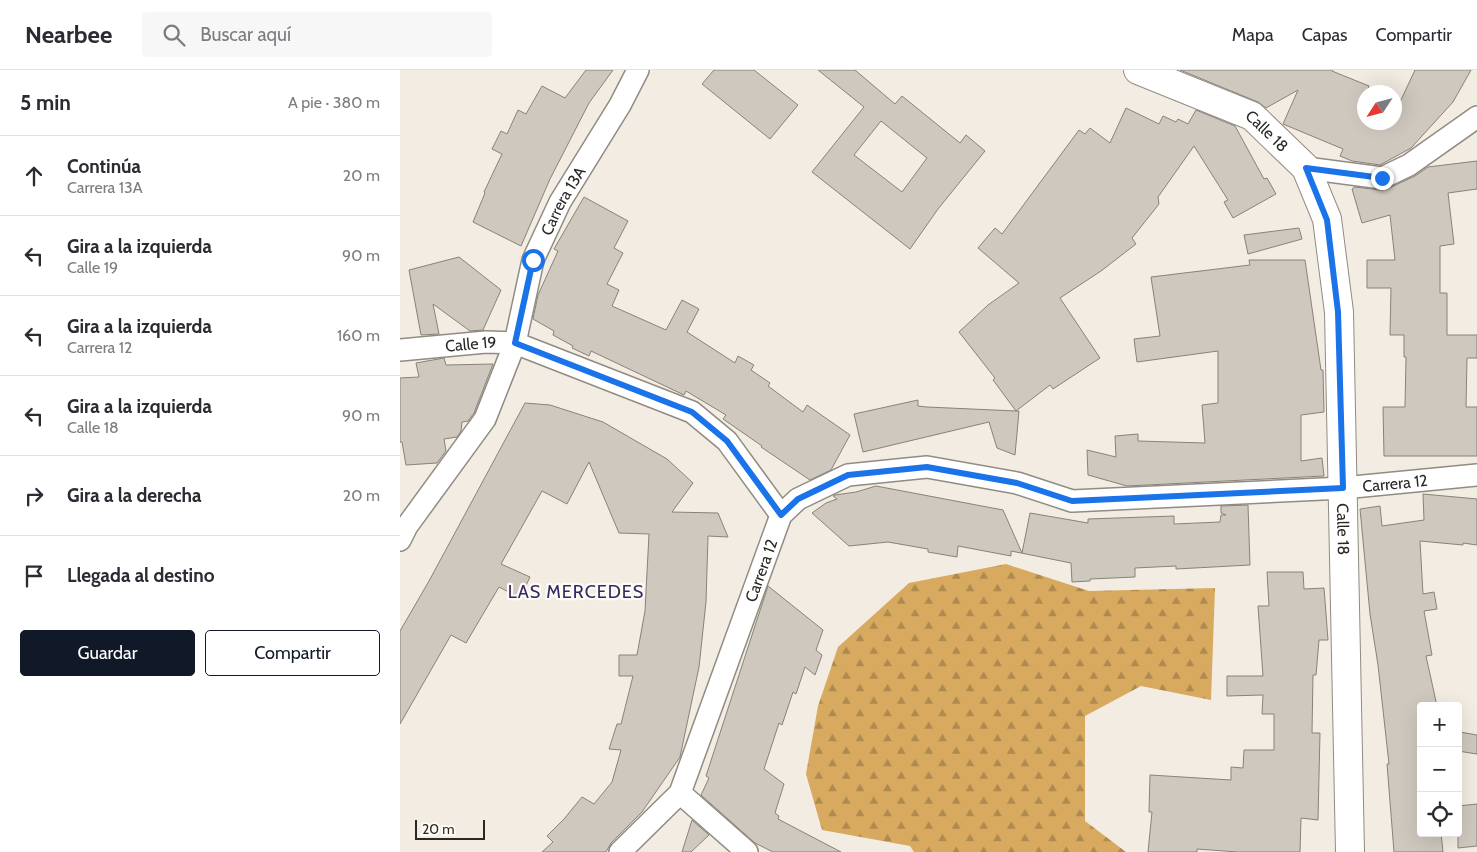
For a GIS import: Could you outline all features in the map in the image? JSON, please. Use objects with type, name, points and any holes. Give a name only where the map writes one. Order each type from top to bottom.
[{"type":"main road","name":"Calle 18","points":[[1138,70],[1252,116],[1306,168],[1327,220],[1338,312],[1350,852]]},
{"type":"street","name":"Carrera 13A","points":[[402,526],[485,419],[515,343],[533,260],[560,202],[620,105],[638,70]]},
{"type":"street","points":[[1306,168],[1382,178],[1409,165],[1477,117]]},
{"type":"street","name":"Calle 19","points":[[400,350],[486,342],[515,343],[692,412],[727,441],[781,515]]},
{"type":"street","name":"Carrera 12","points":[[620,852],[680,793],[781,515],[798,499],[848,475],[927,467],[1017,483],[1072,501],[1343,488],[1477,475]]},
{"type":"street","points":[[680,793],[747,852]]},
{"type":"green space","points":[[1006,564],[1089,591],[1215,588],[1211,700],[1141,686],[1085,716],[1085,821],[1126,852],[914,852],[910,846],[822,830],[806,774],[818,706],[838,647],[909,583]]},
{"type":"building","points":[[586,70],[613,70],[589,103],[550,179],[521,246],[473,222],[484,192],[502,154],[492,149],[501,131],[507,134],[518,110],[526,114],[542,86],[565,98]]},
{"type":"building","points":[[714,70],[754,70],[798,105],[770,139],[702,84]]},
{"type":"building","points":[[818,70],[855,70],[895,104],[902,96],[960,143],[966,135],[985,151],[938,209],[910,249],[812,172],[864,107]],"holes":[[[881,121],[927,158],[902,192],[854,155]]]},
{"type":"building","points":[[1180,70],[1333,70],[1367,85],[1357,85],[1357,130],[1402,130],[1402,98],[1415,70],[1471,70],[1453,102],[1411,148],[1380,165],[1352,161],[1340,156],[1343,149],[1283,124],[1298,90],[1266,108],[1258,102]]},
{"type":"building","points":[[1126,108],[1159,124],[1163,116],[1176,122],[1178,119],[1188,124],[1196,110],[1235,126],[1264,179],[1267,178],[1276,194],[1233,218],[1224,202],[1228,200],[1194,146],[1158,197],[1159,204],[1132,238],[1136,244],[1101,271],[1060,298],[1100,358],[1053,389],[1050,385],[1016,411],[993,380],[995,378],[959,332],[988,305],[1019,283],[978,248],[995,228],[1002,234],[1079,130],[1085,134],[1090,128],[1110,143]]},
{"type":"building","points":[[1477,161],[1477,189],[1448,193],[1454,244],[1440,246],[1440,293],[1447,293],[1447,335],[1477,335],[1477,358],[1467,358],[1466,407],[1477,407],[1477,456],[1384,456],[1383,407],[1405,407],[1406,357],[1404,357],[1404,335],[1390,335],[1391,288],[1367,288],[1367,260],[1395,260],[1390,215],[1362,223],[1352,189],[1355,187],[1387,189],[1415,176],[1428,167]]},
{"type":"building","points":[[584,197],[628,221],[614,248],[623,253],[607,284],[619,290],[612,306],[666,330],[682,300],[699,309],[687,332],[735,363],[738,356],[754,365],[751,370],[770,383],[768,386],[803,412],[807,405],[850,435],[831,470],[810,480],[723,419],[726,415],[686,391],[684,395],[591,351],[589,356],[572,348],[573,346],[553,335],[554,331],[533,319],[538,295],[558,251],[554,249]]},
{"type":"building","points":[[1299,228],[1302,239],[1248,254],[1244,235]]},
{"type":"building","points":[[459,257],[501,290],[483,330],[470,331],[433,304],[439,334],[421,335],[409,270]]},
{"type":"building","points":[[1249,260],[1305,260],[1321,370],[1323,370],[1324,412],[1301,415],[1301,461],[1322,458],[1324,476],[1127,486],[1088,475],[1087,450],[1116,457],[1115,436],[1138,434],[1138,441],[1205,443],[1202,405],[1218,403],[1218,351],[1137,362],[1134,339],[1160,336],[1151,277],[1250,265]]},
{"type":"building","points":[[444,358],[446,365],[493,364],[474,413],[468,421],[462,422],[461,431],[457,437],[444,439],[446,451],[437,463],[406,465],[402,442],[400,442],[400,378],[419,377],[416,363]]},
{"type":"building","points":[[918,400],[918,406],[927,407],[1019,411],[1015,455],[997,448],[989,422],[863,452],[854,414]]},
{"type":"building","points":[[525,403],[550,405],[603,422],[667,459],[693,483],[672,512],[718,513],[728,537],[708,536],[706,602],[699,667],[680,757],[642,812],[611,843],[606,852],[542,852],[553,842],[547,836],[582,797],[594,804],[612,782],[621,750],[609,749],[617,724],[621,724],[633,676],[619,676],[619,655],[637,655],[645,611],[649,534],[619,533],[589,462],[567,504],[542,491],[501,564],[530,577],[520,598],[499,587],[466,643],[451,635],[400,724],[400,631]]},
{"type":"building","points":[[876,486],[1003,510],[1022,553],[1030,513],[1088,523],[1088,519],[1174,516],[1174,524],[1220,522],[1221,515],[1226,515],[1221,513],[1221,506],[1248,505],[1250,565],[1176,569],[1176,566],[1135,568],[1135,577],[1090,579],[1090,581],[1072,582],[1071,563],[1011,551],[1011,556],[958,546],[957,557],[928,552],[928,549],[888,542],[849,546],[812,513],[826,503],[837,499],[833,496],[835,495],[856,492]]},
{"type":"building","points":[[1423,494],[1477,499],[1477,545],[1420,541],[1423,594],[1434,592],[1437,609],[1424,611],[1432,655],[1426,656],[1436,702],[1417,702],[1417,837],[1441,837],[1443,852],[1394,852],[1387,764],[1389,764],[1378,665],[1370,614],[1360,509],[1380,506],[1382,526],[1424,520]]},
{"type":"building","points":[[1267,572],[1303,572],[1304,589],[1324,588],[1328,640],[1319,640],[1316,675],[1313,675],[1312,733],[1320,733],[1318,820],[1301,818],[1300,852],[1238,852],[1197,849],[1197,852],[1148,852],[1152,812],[1149,812],[1150,775],[1231,780],[1231,767],[1243,768],[1244,750],[1274,750],[1274,714],[1262,714],[1263,695],[1227,696],[1227,676],[1263,676],[1258,606],[1269,606]]},
{"type":"building","points":[[768,586],[823,630],[816,650],[822,655],[815,675],[805,667],[796,694],[793,692],[782,725],[779,723],[764,769],[784,784],[775,813],[779,816],[778,819],[841,852],[773,852],[755,843],[701,795],[709,778],[706,776]]},
{"type":"building","points":[[1462,732],[1477,735],[1477,754],[1462,752]]},
{"type":"building","points":[[1477,804],[1477,846],[1458,848],[1458,837],[1462,837],[1462,806]]},
{"type":"building","points":[[692,820],[709,835],[691,852],[682,852]]},
{"type":"district","name":"LAS MERCEDES","points":[[576,592]]},
{"type":"route","points":[[533,260],[515,343],[692,412],[727,441],[781,515],[798,499],[848,475],[927,467],[1017,483],[1072,501],[1343,488],[1338,312],[1327,220],[1306,168],[1382,178]]}]
